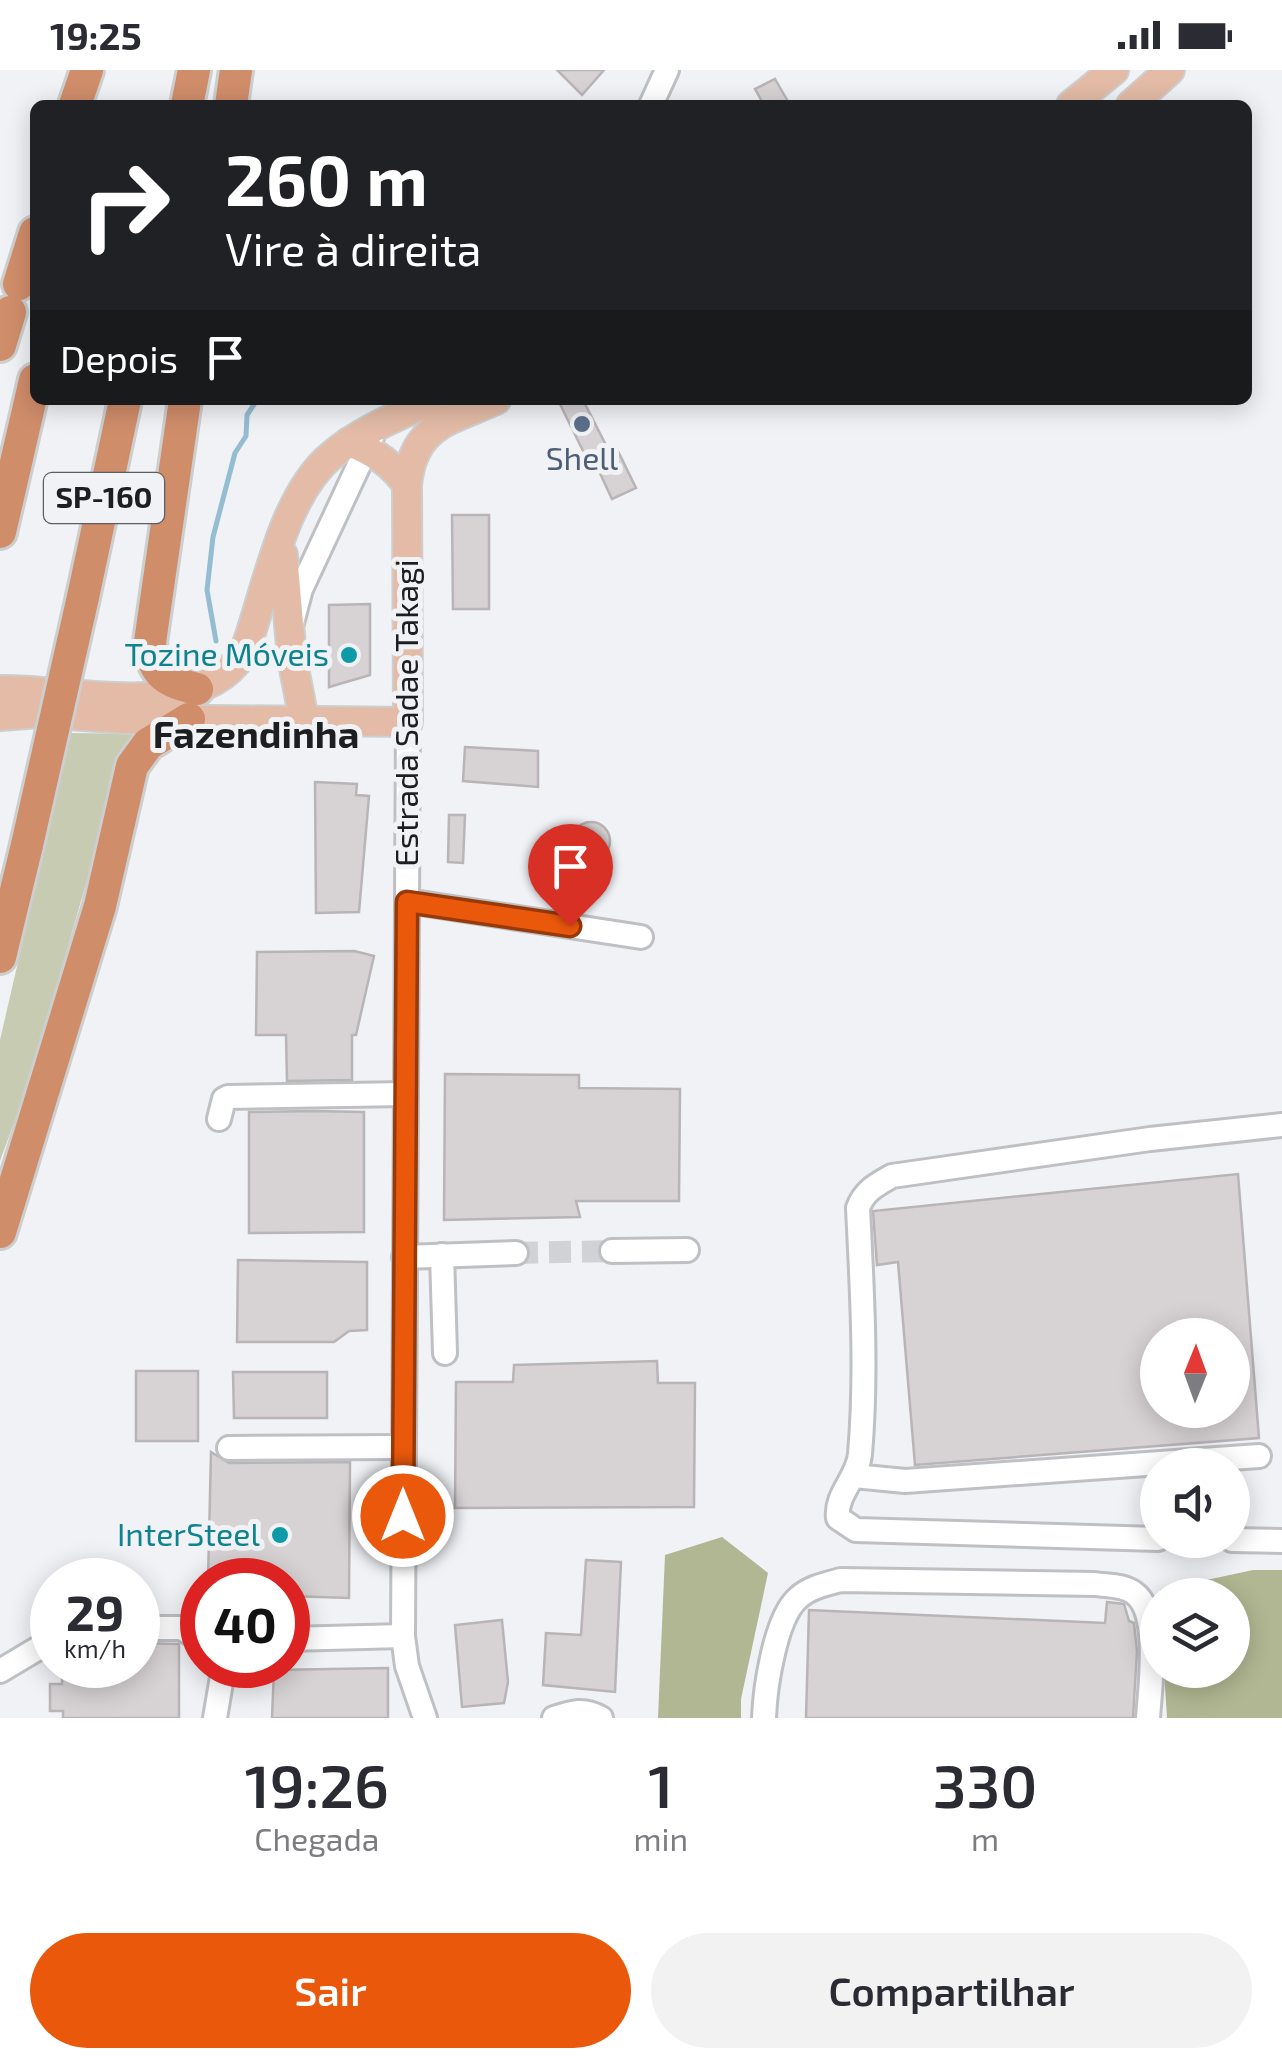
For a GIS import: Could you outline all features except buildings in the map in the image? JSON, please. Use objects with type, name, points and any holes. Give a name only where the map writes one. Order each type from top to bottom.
[{"type":"highway","points":[[78,100],[87,70]]},
{"type":"highway","points":[[99,100],[107,70]]},
{"type":"highway","points":[[187,100],[194,70]]},
{"type":"highway","points":[[232,100],[236,70]]},
{"type":"highway","points":[[0,346],[30,248]]},
{"type":"highway","name":"SP-160","points":[[0,532],[30,402]]},
{"type":"highway","name":"SP-160","points":[[0,957],[124,405]]},
{"type":"highway","points":[[0,1232],[100,906],[130,773],[148,744],[193,704],[172,682],[160,676],[151,657],[150,642],[184,405]]},
{"type":"main road","points":[[1078,100],[1114,70]]},
{"type":"main road","points":[[1134,100],[1157,74]]},
{"type":"main road","points":[[0,716],[40,713],[94,718],[193,704],[238,662],[282,538],[308,480],[324,462],[425,405]]},
{"type":"main road","name":"Estrada Sadae Takagi","points":[[408,722],[407,485],[412,456],[437,426],[485,405]]},
{"type":"main road","points":[[364,439],[407,485]]},
{"type":"main road","points":[[282,538],[289,635],[304,720]]},
{"type":"main road","points":[[0,690],[144,697],[304,720],[408,722]]},
{"type":"street","points":[[653,100],[667,70]]},
{"type":"street","points":[[289,635],[302,588],[364,439]]},
{"type":"street","name":"Estrada Sadae Takagi","points":[[408,722],[403,1636],[406,1666],[425,1718]]},
{"type":"street","points":[[407,902],[641,937]]},
{"type":"street","points":[[219,1119],[228,1097],[406,1094]]},
{"type":"street","points":[[1140,1538],[856,1530],[846,1526],[837,1513],[860,1460],[864,1339],[858,1208],[872,1187],[892,1176],[1150,1139],[1282,1125]]},
{"type":"street","points":[[612,1251],[688,1250]]},
{"type":"street","points":[[404,1257],[516,1253]]},
{"type":"street","points":[[442,1255],[445,1353]]},
{"type":"street","points":[[230,1448],[404,1447]]},
{"type":"street","points":[[854,1476],[905,1482],[1259,1456]]},
{"type":"street","points":[[1250,1540],[1282,1540]]},
{"type":"street","points":[[764,1718],[772,1655],[788,1610],[797,1598],[815,1587],[858,1580],[1095,1584],[1128,1589],[1138,1595],[1150,1620],[1148,1718]]},
{"type":"street","points":[[310,1638],[403,1636]]},
{"type":"street","points":[[0,1672],[30,1654]]},
{"type":"street","points":[[215,1718],[220,1688]]},
{"type":"street","points":[[554,1718],[573,1711],[586,1711],[601,1718]]},
{"type":"green space","points":[[71,733],[138,734],[112,771],[95,852],[30,1079],[0,1161],[0,1040]]},
{"type":"green space","points":[[722,1537],[768,1573],[741,1699],[741,1718],[658,1718],[665,1555]]},
{"type":"green space","points":[[1253,1570],[1282,1570],[1282,1718],[1167,1718],[1165,1688],[1250,1688],[1250,1578],[1216,1578]]},
{"type":"waterway","points":[[216,641],[207,590],[213,537],[235,453],[246,436],[247,415],[254,405]]},
{"type":"tunnel","points":[[516,1253],[612,1251]]},
{"type":"place","name":"Shell","points":[[582,424]]},
{"type":"place","name":"Tozine Móveis","points":[[349,655]]},
{"type":"place","name":"InterSteel","points":[[280,1535]]},
{"type":"district","name":"Fazendinha","points":[[256,735]]},
{"type":"route","points":[[403,1516],[407,902],[570,926]]}]
